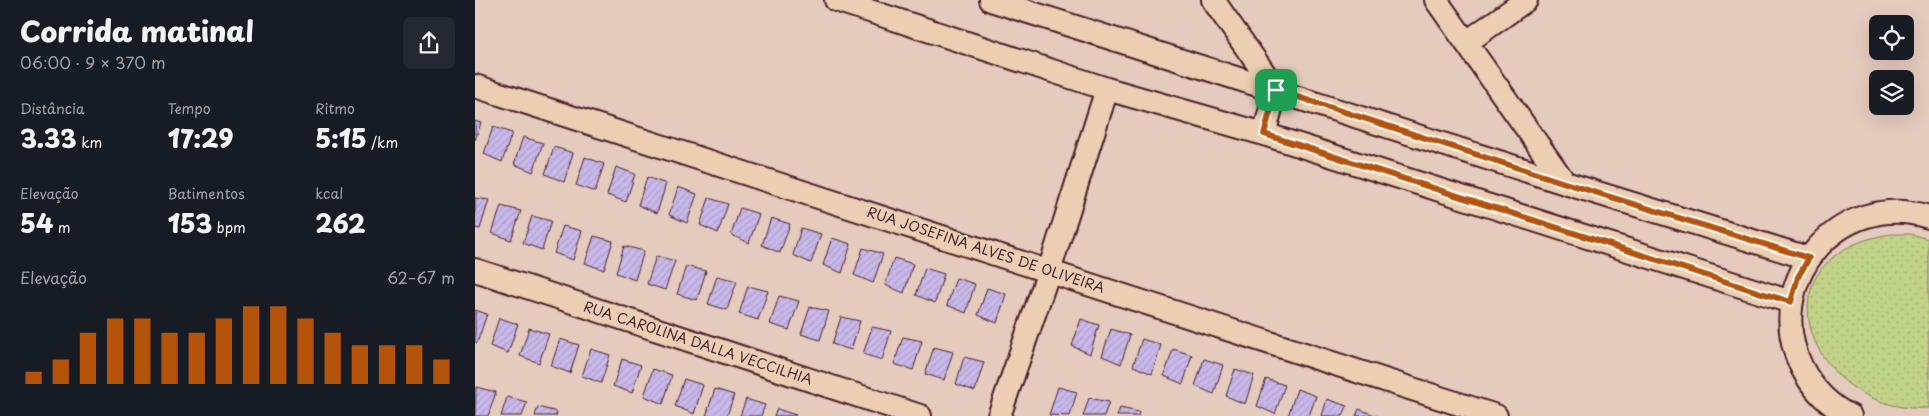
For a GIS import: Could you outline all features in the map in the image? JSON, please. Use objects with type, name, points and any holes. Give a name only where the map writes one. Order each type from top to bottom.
[{"type":"street","points":[[836,0],[1107,89],[1264,134],[1791,302]]},
{"type":"street","points":[[991,0],[1565,183],[1809,258]]},
{"type":"street","points":[[1213,0],[1276,90]]},
{"type":"street","points":[[1436,0],[1565,183]]},
{"type":"street","points":[[1467,42],[1526,0]]},
{"type":"street","name":"RUA JOSEFINA ALVES DE OLIVEIRA","points":[[475,86],[1496,416]]},
{"type":"street","points":[[999,416],[1049,271],[1107,89]]},
{"type":"street","points":[[1264,134],[1276,90]]},
{"type":"street","points":[[1849,416],[1826,400],[1808,380],[1796,356],[1790,329],[1791,302],[1798,277],[1809,258],[1827,237],[1847,224],[1869,215],[1925,208]]},
{"type":"street","name":"RUA CAROLINA DALLA VECCILHIA","points":[[475,270],[920,416]]},
{"type":"green space","points":[[1891,234],[1909,234],[1929,239],[1929,408],[1888,404],[1853,387],[1827,362],[1812,332],[1809,301],[1820,272],[1846,248]]},
{"type":"building","points":[[475,121],[481,123],[475,140]]},
{"type":"building","points":[[493,127],[512,133],[502,162],[484,154]]},
{"type":"building","points":[[523,137],[543,143],[533,172],[514,164]]},
{"type":"building","points":[[554,147],[573,153],[564,182],[545,174]]},
{"type":"building","points":[[585,157],[604,164],[595,192],[576,185]]},
{"type":"building","points":[[616,167],[635,174],[626,202],[607,195]]},
{"type":"building","points":[[647,177],[666,184],[657,213],[638,205]]},
{"type":"building","points":[[678,187],[697,194],[687,223],[669,215]]},
{"type":"building","points":[[475,198],[489,200],[480,229],[475,228]]},
{"type":"building","points":[[709,198],[728,204],[718,233],[700,225]]},
{"type":"building","points":[[501,206],[521,211],[511,240],[492,233]]},
{"type":"building","points":[[740,208],[759,214],[749,243],[731,235]]},
{"type":"building","points":[[532,216],[551,221],[542,250],[523,243]]},
{"type":"building","points":[[771,218],[790,224],[780,253],[762,245]]},
{"type":"building","points":[[563,226],[582,231],[573,260],[554,253]]},
{"type":"building","points":[[801,228],[821,234],[811,263],[793,255]]},
{"type":"building","points":[[594,236],[613,241],[604,270],[585,263]]},
{"type":"building","points":[[832,238],[851,244],[842,273],[823,265]]},
{"type":"building","points":[[624,246],[644,251],[635,280],[616,273]]},
{"type":"building","points":[[863,248],[883,254],[873,283],[854,275]]},
{"type":"building","points":[[656,256],[675,261],[665,290],[647,284]]},
{"type":"building","points":[[894,258],[913,264],[904,293],[885,285]]},
{"type":"building","points":[[686,266],[706,271],[697,300],[677,294]]},
{"type":"building","points":[[925,268],[944,274],[935,303],[916,295]]},
{"type":"building","points":[[717,276],[737,281],[727,310],[708,304]]},
{"type":"building","points":[[956,278],[975,284],[966,313],[947,305]]},
{"type":"building","points":[[748,286],[768,291],[758,320],[739,314]]},
{"type":"building","points":[[987,288],[1006,294],[997,323],[978,315]]},
{"type":"building","points":[[779,296],[799,301],[789,330],[770,324]]},
{"type":"building","points":[[810,307],[829,311],[820,340],[801,334]]},
{"type":"building","points":[[475,310],[487,314],[477,343],[475,342]]},
{"type":"building","points":[[841,317],[860,321],[851,350],[832,344]]},
{"type":"building","points":[[499,318],[518,324],[508,353],[490,346]]},
{"type":"building","points":[[1081,319],[1099,325],[1090,354],[1072,346]]},
{"type":"building","points":[[872,327],[891,331],[882,360],[863,354]]},
{"type":"building","points":[[529,328],[549,334],[539,363],[520,356]]},
{"type":"building","points":[[1111,329],[1130,335],[1121,364],[1102,356]]},
{"type":"building","points":[[903,337],[922,341],[913,370],[894,364]]},
{"type":"building","points":[[560,339],[579,345],[570,373],[551,366]]},
{"type":"building","points":[[1142,339],[1161,345],[1152,374],[1133,366]]},
{"type":"building","points":[[934,347],[953,352],[944,380],[925,374]]},
{"type":"building","points":[[591,349],[610,355],[601,383],[582,376]]},
{"type":"building","points":[[1173,349],[1192,355],[1183,384],[1164,376]]},
{"type":"building","points":[[964,357],[984,362],[975,391],[956,384]]},
{"type":"building","points":[[622,359],[641,365],[632,393],[613,386]]},
{"type":"building","points":[[1204,359],[1223,365],[1214,394],[1195,386]]},
{"type":"building","points":[[653,369],[672,375],[663,404],[644,396]]},
{"type":"building","points":[[1235,369],[1254,375],[1245,404],[1226,396]]},
{"type":"building","points":[[684,379],[703,385],[694,414],[675,406]]},
{"type":"building","points":[[1266,379],[1285,385],[1275,414],[1257,406]]},
{"type":"building","points":[[476,387],[496,392],[488,416],[475,416]]},
{"type":"building","points":[[1058,387],[1077,392],[1070,416],[1049,415]]},
{"type":"building","points":[[715,389],[734,395],[727,416],[706,416]]},
{"type":"building","points":[[1297,389],[1316,396],[1309,416],[1288,416]]},
{"type":"building","points":[[507,397],[527,402],[522,416],[501,416]]},
{"type":"building","points":[[1089,398],[1109,402],[1104,416],[1083,416]]},
{"type":"building","points":[[746,399],[765,405],[761,416],[740,416]]},
{"type":"building","points":[[1327,399],[1347,406],[1343,416],[1322,416]]},
{"type":"building","points":[[538,407],[557,412],[556,416],[535,416]]},
{"type":"building","points":[[1120,408],[1139,412],[1138,416],[1117,416]]},
{"type":"building","points":[[777,409],[796,415],[774,416]]},
{"type":"building","points":[[1359,409],[1377,416],[1356,416]]},
{"type":"route","points":[[1276,90],[1565,183],[1809,258],[1798,277],[1791,302],[1758,292],[1264,134],[1276,90]]}]
